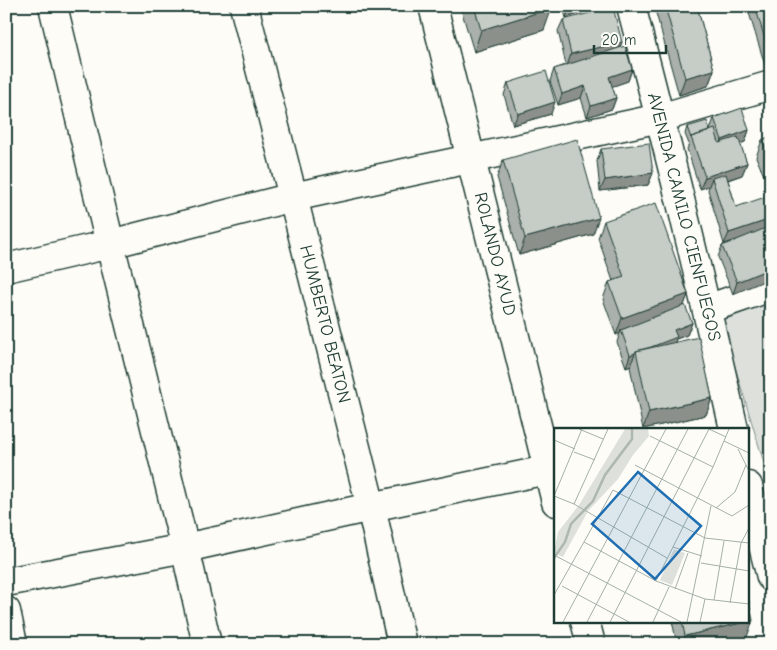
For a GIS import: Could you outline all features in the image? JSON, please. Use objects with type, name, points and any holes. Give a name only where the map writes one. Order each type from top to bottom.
[{"type":"street","points":[[53,6],[207,644]]},
{"type":"street","name":"HUMBERTO BEATON","points":[[244,6],[371,506],[402,644]]},
{"type":"street","name":"ROLANDO AYUD","points":[[433,6],[552,469],[554,486]]},
{"type":"street","name":"AVENIDA CAMILO CIENFUEGOS","points":[[631,6],[707,309],[734,428]]},
{"type":"street","points":[[6,268],[110,244],[293,197],[660,118],[771,85]]},
{"type":"street","points":[[707,309],[771,287]]},
{"type":"street","points":[[6,582],[185,548],[371,506],[552,469]]},
{"type":"street","points":[[750,494],[771,578]]},
{"type":"street","points":[[6,610],[14,644]]},
{"type":"street","points":[[586,622],[591,644]]},
{"type":"shaded area","points":[[771,302],[771,486],[721,321]]},
{"type":"building","points":[[474,6],[551,6],[552,8],[481,30]]},
{"type":"building","points":[[665,6],[697,6],[714,70],[685,78]]},
{"type":"building","points":[[755,6],[771,6],[771,59]]},
{"type":"building","points":[[613,7],[622,42],[571,54],[563,20]]},
{"type":"building","points":[[625,46],[632,69],[609,77],[616,98],[591,106],[585,86],[562,94],[554,69]]},
{"type":"building","points":[[546,71],[555,102],[518,114],[508,83]]},
{"type":"building","points":[[742,108],[749,130],[722,140],[714,118]]},
{"type":"building","points":[[707,121],[710,131],[691,138],[687,127]]},
{"type":"building","points":[[715,129],[719,143],[738,137],[747,163],[705,177],[691,137]]},
{"type":"building","points":[[771,136],[771,160],[762,140]]},
{"type":"building","points":[[577,139],[599,218],[525,238],[503,160]]},
{"type":"building","points":[[649,143],[653,173],[605,180],[601,149]]},
{"type":"building","points":[[726,174],[736,207],[768,196],[771,204],[771,219],[729,233],[712,178]]},
{"type":"building","points":[[656,203],[688,294],[622,318],[609,282],[624,277],[604,221]]},
{"type":"building","points":[[766,228],[771,240],[771,268],[737,282],[722,246]]},
{"type":"building","points":[[685,305],[692,323],[674,330],[677,337],[636,351],[630,355],[621,330]]},
{"type":"building","points":[[699,337],[712,398],[649,412],[636,351]]},
{"type":"building","points":[[750,607],[753,620],[750,621]]},
{"type":"building","points":[[682,622],[744,622],[685,636]]}]
